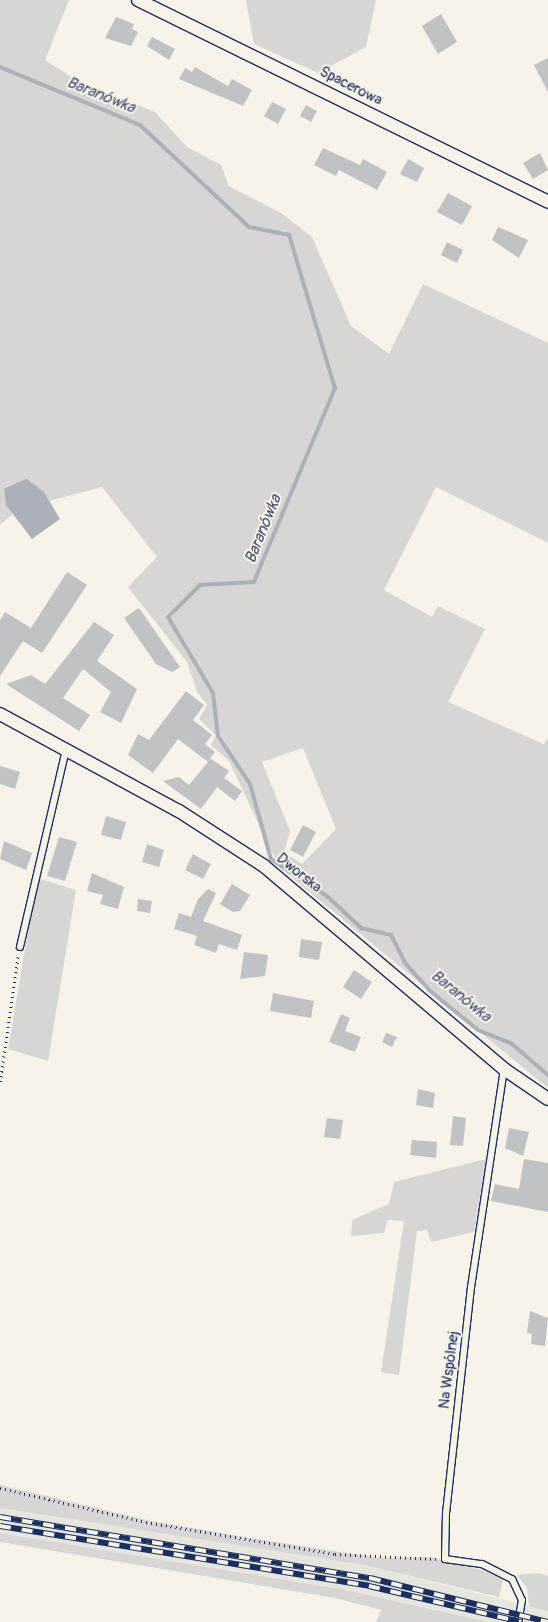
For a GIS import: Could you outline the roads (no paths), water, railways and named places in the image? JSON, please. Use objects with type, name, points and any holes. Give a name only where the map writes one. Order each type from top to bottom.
[{"type":"street","name":"Spacerowa","points":[[138,0],[547,200]]},
{"type":"street","name":"Dworska","points":[[0,714],[179,811],[264,866],[504,1069],[548,1098]]},
{"type":"lane","points":[[20,947],[66,750]]},
{"type":"lane","name":"Na Wspólnej","points":[[504,1069],[471,1286],[446,1512],[445,1559],[482,1564],[512,1579],[522,1600],[518,1622]]},
{"type":"waterway","name":"Baranówka","points":[[0,67],[140,125],[249,227],[289,235],[335,388],[254,582],[200,585],[168,617],[213,693],[218,736],[250,784],[271,859],[328,897],[361,928],[391,935],[405,963],[429,990],[478,1030],[511,1043],[548,1075]]},
{"type":"railway","points":[[0,1517],[370,1578],[548,1622]]},
{"type":"railway","points":[[0,1526],[369,1586],[521,1622]]}]
